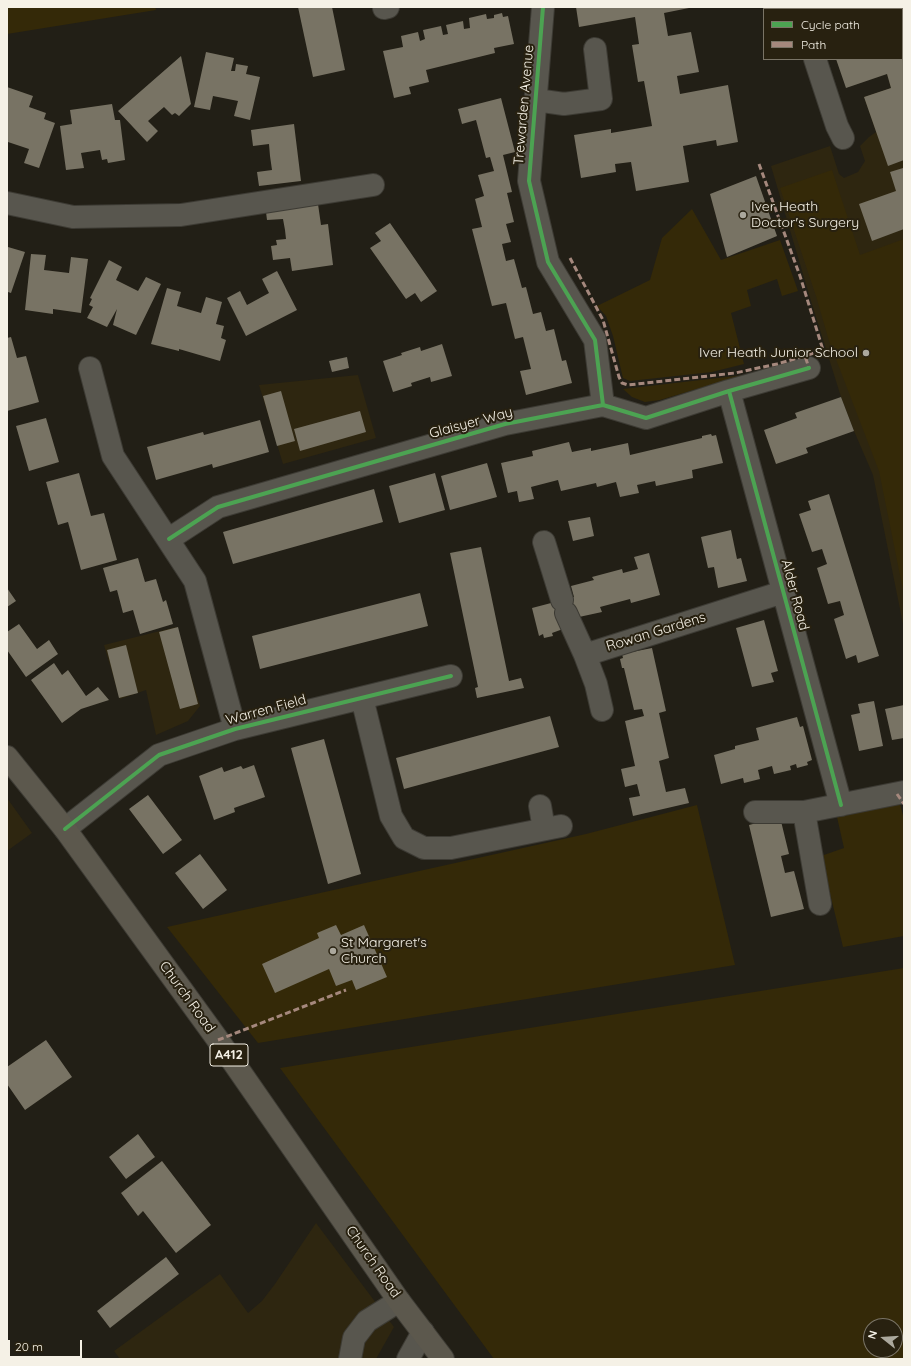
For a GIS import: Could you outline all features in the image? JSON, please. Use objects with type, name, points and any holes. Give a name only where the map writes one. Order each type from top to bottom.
[{"type":"main road","name":"Church Road","points":[[7,757],[65,829],[243,1074],[399,1301],[443,1359]]},
{"type":"street","name":"Trewarden Avenue","points":[[543,7],[529,181],[548,262],[595,340],[603,405]]},
{"type":"street","points":[[536,100],[564,104],[601,99],[595,49]]},
{"type":"street","points":[[815,60],[837,126],[843,138]]},
{"type":"street","points":[[7,203],[73,216],[181,215],[373,185]]},
{"type":"street","points":[[90,368],[113,456],[169,539],[195,582],[236,729]]},
{"type":"street","name":"Glaisyer Way","points":[[169,539],[218,507],[505,424],[603,405],[646,418],[729,391],[810,368]]},
{"type":"street","name":"Alder Road","points":[[729,391],[841,804]]},
{"type":"street","points":[[544,542],[564,606],[596,684],[602,710]]},
{"type":"street","name":"Rowan Gardens","points":[[584,655],[783,592]]},
{"type":"street","name":"Warren Field","points":[[65,829],[159,755],[236,729],[451,676]]},
{"type":"street","points":[[362,698],[391,816],[404,838],[424,848],[451,848],[552,827],[540,806]]},
{"type":"street","points":[[755,812],[804,812],[904,792]]},
{"type":"street","points":[[804,812],[820,904]]},
{"type":"street","points":[[350,1359],[354,1338],[367,1321],[399,1301]]},
{"type":"street","points":[[408,1359],[423,1332]]},
{"type":"shaded area","points":[[7,7],[155,7],[156,10],[7,34]]},
{"type":"shaded area","name":"Iver Heath Junior School","points":[[904,69],[904,629],[873,475],[841,397],[771,166],[830,146],[839,174],[844,178],[858,172],[865,161],[860,146],[876,132],[864,97],[891,88],[887,74]]},
{"type":"shaded area","name":"Iver Heath Junior School","points":[[832,170],[860,255],[904,239],[904,595],[879,471],[829,341],[816,296],[780,188]]},
{"type":"shaded area","points":[[692,209],[721,260],[780,240],[798,291],[782,296],[777,279],[747,290],[751,306],[731,313],[744,364],[712,372],[630,381],[623,378],[613,336],[606,316],[597,306],[650,280],[662,238]]},
{"type":"shaded area","points":[[358,375],[376,438],[283,464],[259,385]]},
{"type":"shaded area","points":[[744,375],[660,400],[645,402],[632,397],[623,389]]},
{"type":"shaded area","points":[[176,627],[200,706],[188,721],[156,735],[146,690],[120,699],[104,645]]},
{"type":"shaded area","points":[[7,798],[32,833],[7,851]]},
{"type":"shaded area","points":[[900,804],[904,819],[904,936],[843,947],[821,856],[844,848],[837,817]]},
{"type":"shaded area","points":[[697,805],[735,965],[258,1043],[167,927],[586,834]]},
{"type":"shaded area","points":[[904,968],[904,1359],[494,1359],[280,1068]]},
{"type":"shaded area","points":[[316,1223],[394,1327],[376,1359],[120,1359],[114,1351],[220,1274],[248,1313],[262,1301],[275,1284]]},
{"type":"building","points":[[298,7],[332,7],[345,70],[313,77]]},
{"type":"building","points":[[576,7],[694,7],[664,13],[668,36],[691,32],[699,72],[677,76],[680,94],[728,85],[738,142],[717,146],[716,140],[683,146],[689,182],[636,191],[631,162],[615,164],[616,172],[581,178],[574,135],[611,129],[611,133],[652,126],[644,81],[638,82],[632,45],[639,44],[635,17],[579,27]]},
{"type":"building","points":[[904,7],[904,160],[888,166],[864,97],[891,88],[887,74],[846,88],[836,60],[903,60],[903,8],[870,8]]},
{"type":"building","points":[[502,13],[503,17],[508,16],[514,44],[494,48],[495,53],[426,70],[429,82],[409,87],[411,94],[394,98],[383,51],[403,47],[401,36],[418,32],[420,41],[425,39],[423,30],[441,26],[443,35],[448,34],[446,25],[463,21],[464,29],[470,28],[469,18],[486,14],[487,19],[494,18],[494,15]]},
{"type":"building","points":[[206,52],[234,58],[231,71],[235,71],[236,64],[248,66],[246,74],[260,77],[250,120],[234,116],[238,101],[213,96],[210,110],[194,107]]},
{"type":"building","points":[[181,56],[191,104],[179,116],[175,113],[172,115],[164,107],[148,121],[158,131],[147,142],[118,111]]},
{"type":"building","points":[[7,87],[33,96],[29,107],[46,113],[44,119],[55,123],[39,168],[24,163],[29,149],[8,142],[7,145]]},
{"type":"building","points":[[501,98],[515,152],[503,155],[512,192],[507,193],[514,222],[506,224],[511,242],[502,244],[506,261],[514,259],[522,288],[526,287],[533,314],[541,312],[546,331],[554,329],[562,361],[566,360],[572,383],[526,395],[520,371],[531,369],[523,337],[515,339],[506,303],[492,306],[472,229],[482,227],[475,199],[484,196],[478,175],[494,171],[490,157],[486,158],[476,120],[462,124],[458,109]]},
{"type":"building","points":[[112,104],[115,120],[120,120],[125,160],[108,163],[107,159],[102,160],[100,150],[81,153],[84,168],[66,170],[60,126],[72,124],[70,110]]},
{"type":"building","points":[[294,124],[301,181],[259,186],[257,172],[272,170],[269,144],[253,146],[251,130]]},
{"type":"building","points":[[903,168],[904,229],[872,241],[859,204],[896,191],[890,172]]},
{"type":"building","name":"Iver Heath Doctor's Surgery","points":[[756,176],[777,236],[727,257],[710,194]]},
{"type":"building","points":[[317,197],[321,225],[328,224],[333,265],[292,271],[290,258],[273,260],[271,246],[277,245],[276,240],[286,239],[285,230],[283,219],[267,220],[265,204]]},
{"type":"building","points":[[390,223],[437,291],[421,302],[415,293],[406,299],[370,248],[381,241],[375,233]]},
{"type":"building","points":[[8,247],[25,252],[11,293],[8,292],[8,295],[7,251]]},
{"type":"building","points":[[31,254],[46,255],[44,270],[69,273],[71,257],[88,259],[81,313],[53,309],[53,314],[25,310]]},
{"type":"building","points":[[109,260],[122,267],[116,280],[138,291],[146,277],[161,284],[136,335],[113,325],[117,309],[107,327],[87,318],[93,307],[89,305],[92,299],[90,298]]},
{"type":"building","points":[[277,271],[297,310],[246,336],[227,298],[240,291],[247,305],[269,293],[262,279]]},
{"type":"building","points":[[167,288],[181,292],[177,306],[201,313],[206,297],[222,302],[216,324],[224,326],[221,338],[226,340],[220,361],[179,349],[179,351],[151,344]]},
{"type":"building","points":[[11,337],[17,358],[26,356],[39,402],[7,411],[7,338]]},
{"type":"building","points":[[442,344],[452,376],[431,382],[430,377],[411,383],[412,386],[393,392],[383,361],[420,347],[421,351]]},
{"type":"building","points":[[347,357],[349,368],[332,372],[329,361]]},
{"type":"building","points":[[281,391],[295,441],[277,446],[263,396]]},
{"type":"building","points":[[841,397],[854,431],[806,448],[808,453],[776,464],[764,430],[797,418],[795,413]]},
{"type":"building","points":[[360,411],[366,432],[300,451],[294,429]]},
{"type":"building","points":[[46,418],[59,462],[29,471],[16,426]]},
{"type":"building","points":[[260,420],[269,452],[213,468],[212,464],[156,480],[147,447],[203,432],[204,435]]},
{"type":"building","points":[[711,434],[712,436],[716,435],[723,463],[692,470],[693,478],[656,486],[655,481],[637,485],[639,493],[620,497],[616,482],[597,487],[596,483],[561,491],[558,480],[531,487],[534,499],[519,502],[517,491],[508,493],[501,463],[533,456],[532,451],[569,442],[572,452],[591,448],[591,451],[628,443],[630,455],[702,438],[702,436]]},
{"type":"building","points":[[487,463],[497,497],[450,510],[441,476]]},
{"type":"building","points":[[79,473],[91,516],[104,513],[117,560],[81,570],[68,522],[58,525],[46,482]]},
{"type":"building","points":[[435,473],[445,510],[399,523],[389,486]]},
{"type":"building","points":[[374,489],[383,522],[233,564],[223,532]]},
{"type":"building","points":[[829,494],[879,656],[858,663],[856,655],[846,659],[834,619],[844,615],[840,601],[828,604],[817,568],[827,564],[822,549],[812,552],[799,514],[811,510],[808,501]]},
{"type":"building","points":[[590,517],[594,536],[573,541],[568,521]]},
{"type":"building","points":[[731,530],[737,559],[741,558],[747,581],[718,588],[714,567],[708,568],[701,537]]},
{"type":"building","points":[[481,547],[509,681],[521,678],[524,688],[477,698],[475,688],[478,687],[450,553]]},
{"type":"building","points":[[649,553],[660,595],[631,603],[630,599],[600,607],[602,612],[579,617],[563,629],[552,633],[553,636],[544,638],[543,634],[539,636],[532,608],[574,597],[571,586],[594,580],[592,577],[622,569],[623,573],[638,569],[634,557]]},
{"type":"building","points":[[138,558],[145,582],[156,579],[163,602],[166,600],[173,624],[140,634],[133,610],[123,613],[117,590],[110,592],[103,568]]},
{"type":"building","points":[[7,588],[16,601],[7,607]]},
{"type":"building","points":[[420,593],[428,626],[260,669],[252,636]]},
{"type":"building","points":[[764,620],[778,671],[771,673],[774,682],[752,687],[736,628]]},
{"type":"building","points":[[19,624],[37,649],[49,640],[58,654],[26,677],[7,650],[7,632]]},
{"type":"building","points":[[178,627],[198,704],[180,709],[159,632]]},
{"type":"building","points":[[126,645],[138,693],[119,698],[107,650]]},
{"type":"building","points":[[652,648],[666,711],[659,713],[669,758],[659,761],[666,792],[685,788],[689,803],[633,816],[629,798],[640,796],[637,784],[625,787],[621,769],[635,766],[625,721],[644,716],[642,709],[634,710],[624,668],[622,668],[620,659],[623,658],[622,654]]},
{"type":"building","points":[[54,663],[62,675],[68,670],[86,696],[98,687],[109,700],[81,709],[62,723],[31,680]]},
{"type":"building","points":[[874,701],[883,746],[859,751],[851,715],[860,713],[858,704]]},
{"type":"building","points":[[904,705],[904,738],[892,740],[885,709]]},
{"type":"building","points":[[550,716],[559,747],[404,789],[396,758]]},
{"type":"building","points":[[797,717],[800,727],[803,726],[812,760],[807,762],[808,765],[797,768],[796,764],[790,766],[791,770],[774,774],[772,766],[758,770],[760,779],[744,783],[743,778],[721,784],[714,755],[735,749],[735,746],[759,740],[756,728]]},
{"type":"building","points":[[324,739],[361,874],[328,884],[291,748]]},
{"type":"building","points":[[254,765],[265,797],[234,808],[235,812],[214,820],[199,776],[222,767],[224,772],[241,766],[243,769]]},
{"type":"building","points":[[148,795],[182,840],[163,854],[129,809]]},
{"type":"building","points":[[780,817],[789,854],[781,856],[785,873],[794,871],[804,909],[771,917],[749,825]]},
{"type":"building","points":[[200,854],[227,890],[203,909],[175,873]]},
{"type":"building","name":"St Margaret's Church","points":[[336,925],[341,935],[364,925],[387,977],[356,990],[352,980],[336,986],[329,969],[275,993],[262,964],[319,938],[317,933]]},
{"type":"building","points":[[46,1040],[72,1077],[25,1110],[7,1084],[7,1067]]},
{"type":"building","points":[[138,1134],[155,1157],[126,1179],[109,1157]]},
{"type":"building","points":[[162,1161],[211,1225],[176,1253],[143,1211],[138,1216],[121,1193]]},
{"type":"building","points":[[166,1257],[179,1274],[110,1328],[97,1311]]},
{"type":"marked path","points":[[759,164],[800,276],[823,350],[805,356]]},
{"type":"marked path","points":[[570,258],[603,320],[622,383],[628,385],[735,373],[805,356],[809,368]]},
{"type":"marked path","points":[[897,794],[904,804]]},
{"type":"marked path","points":[[218,1040],[346,990]]},
{"type":"cycle path","points":[[543,7],[529,181],[548,262],[595,340],[603,405]]},
{"type":"cycle path","points":[[169,539],[218,507],[505,424],[603,405],[646,418],[729,391],[809,368]]},
{"type":"cycle path","points":[[729,391],[841,805]]},
{"type":"cycle path","points":[[65,829],[159,755],[235,729],[451,676]]},
{"type":"place","name":"Iver Heath Doctor's Surgery","points":[[743,215]]},
{"type":"place","name":"Iver Heath Junior School","points":[[866,353]]},
{"type":"place","name":"St Margaret's Church","points":[[333,951]]}]
